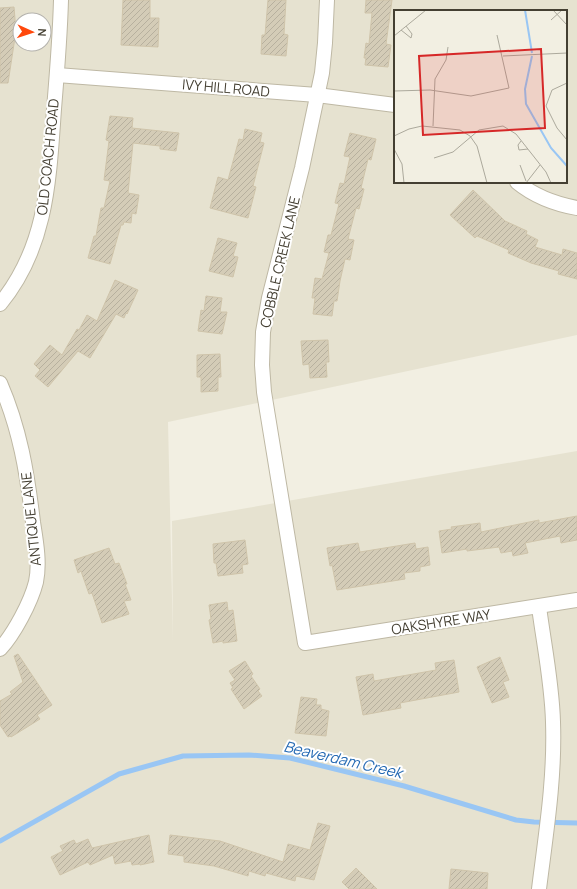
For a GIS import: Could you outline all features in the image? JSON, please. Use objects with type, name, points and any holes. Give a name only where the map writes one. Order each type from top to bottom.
[{"type":"street","name":"OLD COACH ROAD","points":[[0,304],[7,296],[22,271],[36,240],[46,201],[57,75],[61,0]]},
{"type":"street","name":"COBBLE CREEK LANE","points":[[305,643],[264,392],[262,365],[263,332],[269,298],[302,168],[317,95],[322,69],[327,0]]},
{"type":"street","name":"IVY HILL ROAD","points":[[57,75],[317,95],[394,105]]},
{"type":"street","points":[[518,183],[537,196],[577,208]]},
{"type":"street","name":"ANTIQUE LANE","points":[[0,383],[10,407],[20,439],[31,504],[36,547],[37,572],[36,583],[30,600],[20,620],[0,649]]},
{"type":"street","name":"OAKSHYRE WAY","points":[[305,643],[577,600]]},
{"type":"street","points":[[539,607],[551,690],[553,722],[552,789],[539,889]]},
{"type":"shaded area","points":[[0,0],[577,0],[577,335],[168,422],[173,642],[172,521],[577,451],[577,889],[0,889]]},
{"type":"building","points":[[123,0],[150,0],[150,18],[159,18],[158,47],[121,45]]},
{"type":"building","points":[[268,0],[286,0],[284,34],[288,35],[286,56],[261,54],[262,35],[265,35]]},
{"type":"building","points":[[366,0],[392,0],[386,44],[391,45],[388,67],[365,65],[366,58],[364,58],[366,43],[369,44],[372,13],[365,13]]},
{"type":"building","points":[[14,7],[14,12],[12,12],[13,52],[8,83],[0,83],[0,8]]},
{"type":"building","points":[[110,116],[133,118],[132,128],[179,133],[176,151],[160,149],[160,146],[133,143],[128,193],[139,195],[136,214],[132,213],[131,223],[124,222],[123,225],[121,225],[110,264],[88,258],[94,236],[96,236],[101,208],[104,208],[110,181],[104,180],[109,141],[106,140]]},
{"type":"building","points":[[245,129],[262,133],[260,142],[264,143],[253,186],[256,187],[248,218],[210,208],[218,177],[228,180],[239,139],[243,140]]},
{"type":"building","points":[[350,133],[376,139],[371,160],[368,159],[361,188],[364,189],[359,209],[356,208],[348,239],[354,240],[350,260],[345,259],[337,301],[334,301],[332,316],[313,314],[315,298],[312,298],[315,278],[322,279],[329,253],[324,252],[328,235],[331,235],[339,204],[335,203],[340,183],[344,184],[350,157],[344,156]]},
{"type":"building","points":[[473,190],[505,221],[527,231],[526,234],[538,240],[535,247],[562,255],[563,249],[577,253],[577,279],[558,274],[559,271],[531,263],[508,253],[509,250],[477,236],[475,238],[450,215]]},
{"type":"building","points":[[218,238],[237,243],[233,256],[238,257],[233,277],[209,271]]},
{"type":"building","points":[[115,280],[138,290],[127,314],[126,313],[124,318],[116,314],[90,358],[78,351],[48,387],[35,376],[40,370],[34,364],[50,345],[62,355],[87,315],[97,321]]},
{"type":"building","points":[[206,296],[222,298],[220,312],[227,312],[222,334],[198,331],[201,310],[204,311]]},
{"type":"building","points":[[328,340],[329,362],[326,362],[327,377],[310,378],[309,364],[303,365],[301,341]]},
{"type":"building","points":[[220,354],[221,377],[218,377],[218,391],[201,392],[201,377],[197,377],[197,355]]},
{"type":"building","points":[[577,516],[577,540],[561,543],[560,536],[525,543],[528,553],[513,556],[512,551],[501,553],[499,547],[467,551],[467,549],[442,553],[439,531],[452,529],[451,527],[480,523],[481,532],[539,520],[539,523]]},
{"type":"building","points":[[245,540],[248,564],[242,565],[243,573],[218,576],[216,563],[214,563],[213,544]]},
{"type":"building","points":[[358,543],[360,552],[415,543],[416,549],[428,547],[430,565],[420,567],[420,571],[404,573],[405,579],[337,590],[332,565],[330,566],[327,548]]},
{"type":"building","points":[[109,548],[115,564],[119,563],[131,600],[124,601],[129,614],[102,623],[92,593],[89,594],[81,571],[78,573],[74,560]]},
{"type":"building","points":[[227,602],[228,611],[233,610],[237,641],[213,643],[209,620],[211,619],[209,605]]},
{"type":"building","points":[[18,654],[52,705],[37,715],[40,719],[11,737],[8,737],[0,725],[0,701],[12,694],[10,692],[23,682],[14,656]]},
{"type":"building","points":[[500,657],[509,680],[503,682],[509,697],[492,703],[477,667]]},
{"type":"building","points":[[454,660],[459,692],[400,703],[401,708],[363,715],[356,677],[373,674],[374,681],[436,670],[435,663]]},
{"type":"building","points":[[245,661],[253,674],[251,676],[260,689],[258,691],[262,696],[244,709],[231,689],[233,688],[230,683],[235,680],[229,671]]},
{"type":"building","points":[[301,697],[317,699],[316,705],[321,705],[321,709],[329,711],[326,736],[295,733]]},
{"type":"building","points":[[318,823],[330,826],[314,880],[296,876],[295,881],[266,873],[265,876],[249,871],[248,876],[214,866],[184,862],[184,856],[168,854],[170,835],[220,841],[283,862],[288,844],[310,850]]},
{"type":"building","points":[[149,835],[154,862],[140,865],[132,865],[131,861],[115,864],[113,855],[90,865],[88,862],[60,875],[51,857],[63,851],[60,846],[74,840],[76,844],[88,839],[92,848]]},
{"type":"building","points":[[356,868],[377,889],[349,889],[342,882]]},
{"type":"building","points":[[451,869],[488,873],[487,889],[449,889]]},
{"type":"waterway","name":"Beaverdam Creek","points":[[0,841],[119,774],[183,756],[249,755],[290,758],[404,786],[516,820],[577,823]]}]
